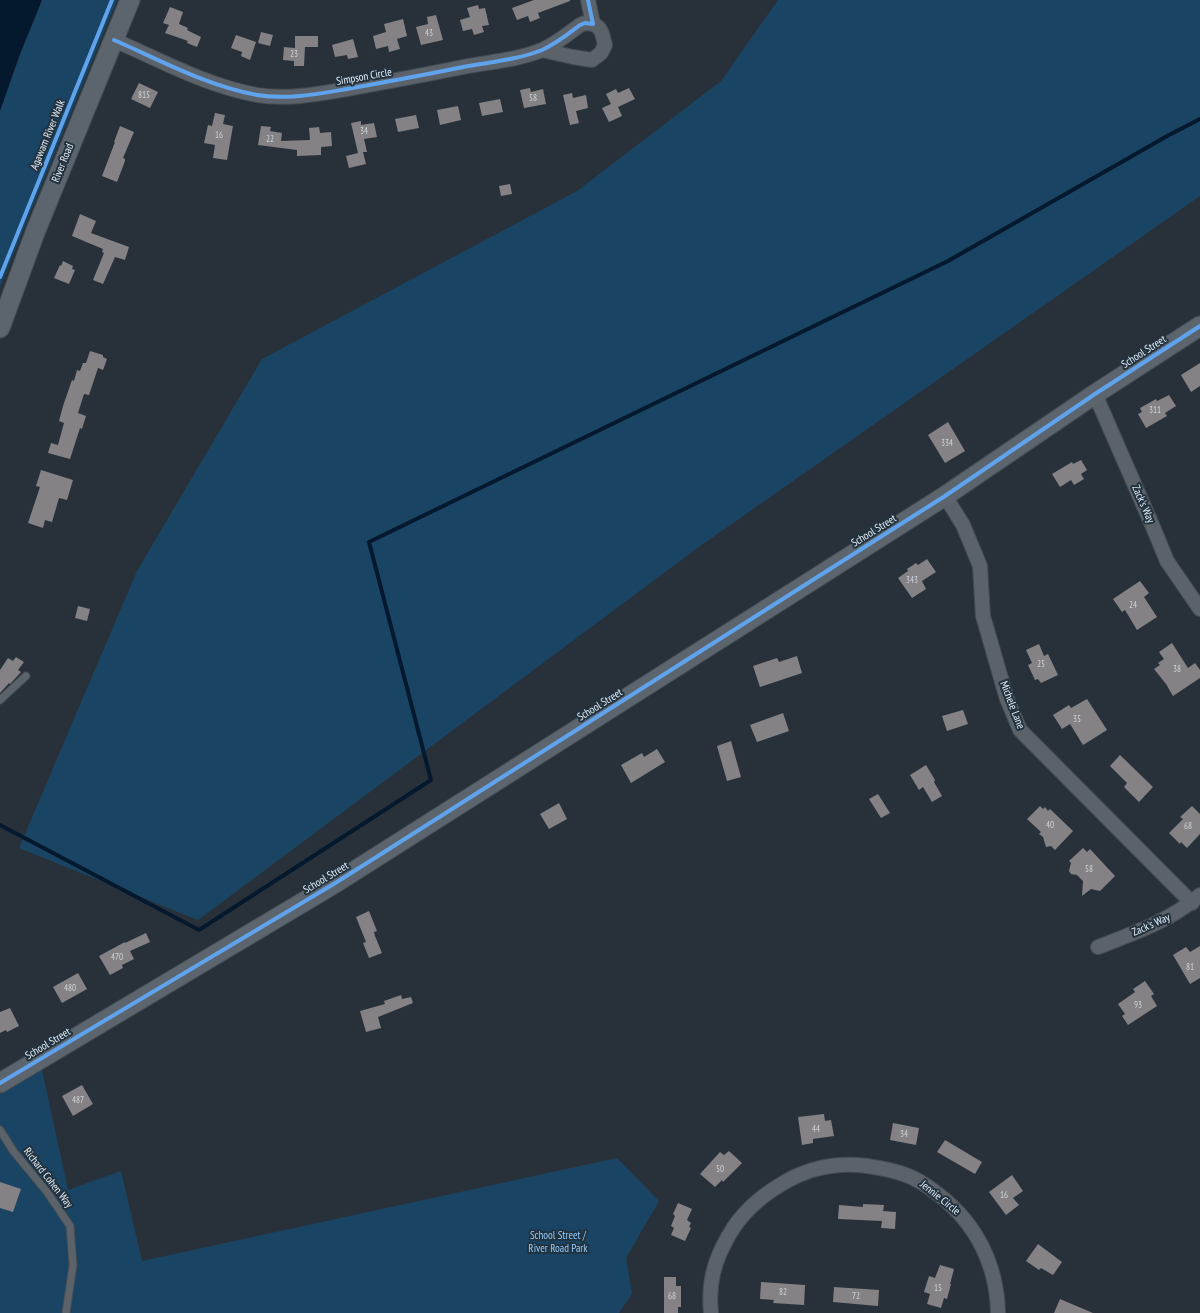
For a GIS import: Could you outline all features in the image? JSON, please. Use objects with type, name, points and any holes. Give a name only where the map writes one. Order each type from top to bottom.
[{"type":"street","name":"River Road","points":[[0,328],[36,230],[130,0]]},
{"type":"street","points":[[542,50],[573,58],[592,60],[601,53],[605,45],[602,34],[597,25],[593,24],[588,0]]},
{"type":"street","name":"Simpson Circle","points":[[114,40],[195,77],[237,90],[276,96],[311,94],[384,83],[518,58],[542,50],[558,41],[580,25],[586,23],[593,24]]},
{"type":"street","name":"School Street","points":[[0,1083],[337,882],[945,496],[1095,394],[1200,326]]},
{"type":"street","name":"Zack's Way","points":[[1095,394],[1154,527],[1167,561],[1200,609]]},
{"type":"street","name":"Michele Lane","points":[[945,496],[963,525],[980,566],[984,616],[1007,699],[1020,730],[1196,899]]},
{"type":"street","name":"Zack's Way","points":[[1098,948],[1176,914],[1196,899]]},
{"type":"street","name":"Jennie Circle","points":[[711,1313],[710,1286],[716,1260],[733,1228],[753,1205],[769,1192],[800,1175],[827,1166],[855,1165],[882,1168],[907,1175],[933,1190],[960,1213],[976,1234],[988,1258],[996,1291],[998,1313]]},
{"type":"lane","points":[[0,700],[26,676]]},
{"type":"lane","name":"Richard Cohen Way","points":[[0,1130],[14,1152],[47,1192],[70,1226],[73,1265],[66,1313]]},
{"type":"green space","points":[[42,0],[117,0],[0,287],[0,111],[20,54]]},
{"type":"green space","points":[[778,0],[1200,0],[1200,196],[696,549],[198,920],[19,848],[137,571],[262,359],[577,191],[721,81]]},
{"type":"green space","name":"School Street / River Road Park","points":[[42,1070],[68,1190],[121,1171],[142,1261],[617,1158],[659,1201],[626,1258],[632,1294],[619,1313],[0,1313],[0,1094]]},
{"type":"shaded area","points":[[0,0],[42,0],[20,54],[0,111]]},
{"type":"building","points":[[534,0],[570,1],[538,13],[540,18],[530,22],[528,16],[517,20],[512,8]]},
{"type":"building","points":[[478,5],[479,9],[485,8],[489,25],[482,26],[484,32],[474,35],[472,29],[463,31],[460,20],[470,17],[467,8]]},
{"type":"building","points":[[170,7],[183,12],[179,24],[201,37],[197,47],[187,43],[188,41],[165,33],[169,25],[163,23]]},
{"type":"building","points":[[436,15],[443,40],[421,45],[416,27],[428,24],[427,17]]},
{"type":"building","points":[[403,19],[407,36],[397,39],[400,49],[389,52],[388,46],[376,49],[373,36],[386,32],[384,24]]},
{"type":"building","points":[[261,32],[273,35],[270,46],[258,43]]},
{"type":"building","points":[[236,35],[256,42],[250,60],[241,56],[242,52],[231,48]]},
{"type":"building","points":[[295,36],[318,36],[318,47],[305,47],[304,66],[294,66],[294,61],[283,60],[284,47],[295,48]]},
{"type":"building","points":[[353,39],[358,57],[348,59],[347,55],[335,57],[332,45]]},
{"type":"building","points":[[139,83],[158,92],[150,108],[131,99]]},
{"type":"building","points":[[530,88],[531,92],[543,89],[546,104],[524,108],[520,90]]},
{"type":"building","points":[[629,88],[635,99],[618,107],[622,116],[609,122],[602,108],[611,104],[606,94],[616,89],[618,93]]},
{"type":"building","points":[[572,93],[573,98],[586,95],[588,108],[576,111],[579,123],[570,125],[563,95]]},
{"type":"building","points":[[500,99],[503,112],[482,116],[479,103]]},
{"type":"building","points":[[458,106],[461,120],[440,125],[437,110]]},
{"type":"building","points":[[215,113],[225,115],[223,124],[233,126],[227,160],[213,158],[215,145],[204,143],[208,125],[212,126]]},
{"type":"building","points":[[416,115],[419,128],[398,132],[395,119]]},
{"type":"building","points":[[361,121],[361,125],[374,123],[377,137],[364,139],[367,152],[363,152],[366,164],[349,168],[346,156],[358,153],[351,123]]},
{"type":"building","points":[[120,126],[134,132],[123,158],[125,161],[117,182],[102,176]]},
{"type":"building","points":[[261,126],[271,127],[270,131],[282,133],[281,141],[310,140],[309,128],[319,127],[320,133],[331,132],[332,146],[321,147],[321,155],[297,156],[297,150],[258,145]]},
{"type":"building","points":[[510,184],[512,194],[501,196],[499,186]]},
{"type":"building","points":[[80,214],[96,221],[91,233],[129,247],[125,260],[115,257],[103,284],[93,280],[104,253],[102,252],[103,249],[72,236]]},
{"type":"building","points":[[63,261],[73,266],[72,269],[75,270],[69,284],[54,278]]},
{"type":"building","points":[[90,351],[103,355],[103,357],[107,359],[103,370],[98,368],[89,395],[84,394],[78,413],[86,416],[82,429],[80,428],[70,459],[48,453],[51,443],[58,445],[64,423],[59,421],[63,406],[72,380],[74,381],[77,370],[80,371],[83,363],[86,363]]},
{"type":"building","points":[[1200,363],[1200,386],[1191,392],[1181,375]]},
{"type":"building","points":[[1169,395],[1176,406],[1165,413],[1167,416],[1146,428],[1138,414],[1142,412],[1140,408],[1156,399],[1157,401]]},
{"type":"building","points":[[948,422],[965,451],[945,463],[928,435]]},
{"type":"building","points":[[1081,460],[1087,470],[1081,474],[1084,479],[1074,485],[1071,480],[1060,487],[1052,474],[1072,462],[1073,464]]},
{"type":"building","points":[[41,470],[73,480],[67,500],[59,498],[52,522],[45,520],[43,528],[28,523],[40,487],[36,486]]},
{"type":"building","points":[[927,559],[936,572],[922,581],[926,589],[912,598],[898,578],[916,563],[918,565]]},
{"type":"building","points":[[1140,581],[1149,593],[1144,597],[1157,617],[1137,630],[1125,610],[1122,612],[1113,599]]},
{"type":"building","points":[[78,606],[90,609],[87,621],[75,618]]},
{"type":"building","points":[[1172,643],[1188,668],[1195,663],[1200,670],[1200,678],[1173,696],[1154,669],[1160,665],[1158,663],[1164,659],[1159,652]]},
{"type":"building","points":[[1039,644],[1044,656],[1048,654],[1058,675],[1041,683],[1038,679],[1035,680],[1028,665],[1032,663],[1026,650]]},
{"type":"building","points":[[797,656],[802,673],[760,687],[753,666],[777,658],[779,662]]},
{"type":"building","points":[[16,657],[24,662],[18,670],[21,672],[0,693],[0,670],[8,658],[13,661]]},
{"type":"building","points":[[1087,699],[1107,730],[1083,745],[1070,724],[1062,729],[1053,715],[1069,705],[1071,708]]},
{"type":"building","points":[[963,710],[968,724],[947,731],[942,716]]},
{"type":"building","points":[[783,713],[789,731],[757,742],[750,725]]},
{"type":"building","points":[[731,741],[741,777],[727,781],[717,746]]},
{"type":"building","points":[[657,749],[665,762],[631,783],[621,765],[642,753],[644,757]]},
{"type":"building","points":[[1120,755],[1153,787],[1139,802],[1124,787],[1127,783],[1110,766]]},
{"type":"building","points":[[926,765],[942,796],[932,802],[923,787],[919,790],[910,775]]},
{"type":"building","points":[[878,794],[890,813],[881,818],[869,799]]},
{"type":"building","points":[[559,803],[567,819],[549,829],[540,814]]},
{"type":"building","points":[[1040,806],[1043,809],[1045,807],[1048,811],[1050,809],[1073,831],[1055,850],[1051,846],[1046,847],[1043,837],[1039,834],[1041,832],[1027,819]]},
{"type":"building","points":[[1192,806],[1200,814],[1200,834],[1187,848],[1181,842],[1180,844],[1169,833],[1183,819],[1180,817]]},
{"type":"building","points":[[1083,848],[1087,852],[1090,849],[1115,876],[1100,891],[1091,889],[1082,896],[1083,881],[1077,875],[1071,874],[1069,871],[1071,863],[1069,861]]},
{"type":"building","points":[[369,911],[377,931],[374,932],[382,953],[369,958],[363,943],[366,942],[356,917]]},
{"type":"building","points":[[146,933],[150,942],[130,951],[134,959],[122,965],[123,968],[110,975],[99,956]]},
{"type":"building","points":[[1200,946],[1200,978],[1190,984],[1173,955],[1186,947],[1190,952]]},
{"type":"building","points":[[78,973],[87,989],[62,1003],[53,987]]},
{"type":"building","points":[[1145,981],[1154,994],[1151,996],[1157,1006],[1128,1025],[1122,1016],[1125,1014],[1118,1004],[1135,992],[1133,989]]},
{"type":"building","points":[[401,995],[402,999],[411,997],[413,1003],[378,1017],[381,1028],[366,1032],[360,1011],[385,1004],[384,1001]]},
{"type":"building","points":[[10,1008],[19,1026],[7,1032],[6,1030],[0,1033],[0,1012]]},
{"type":"building","points":[[82,1085],[93,1104],[73,1116],[62,1096]]},
{"type":"building","points":[[824,1114],[825,1121],[831,1120],[834,1136],[813,1139],[813,1143],[802,1145],[798,1117]]},
{"type":"building","points":[[893,1123],[919,1128],[916,1145],[890,1140]]},
{"type":"building","points":[[945,1140],[982,1162],[975,1174],[937,1152]]},
{"type":"building","points":[[729,1151],[742,1163],[723,1182],[722,1180],[715,1187],[700,1174],[720,1152],[724,1155]]},
{"type":"building","points":[[1012,1175],[1023,1191],[1013,1198],[1019,1205],[1006,1215],[989,1192]]},
{"type":"building","points":[[0,1182],[21,1189],[13,1212],[0,1208]]},
{"type":"building","points":[[678,1203],[692,1209],[687,1220],[691,1223],[689,1227],[691,1228],[685,1241],[671,1235],[674,1228],[671,1226],[675,1216],[673,1214]]},
{"type":"building","points":[[863,1204],[884,1205],[883,1211],[896,1212],[895,1229],[881,1228],[882,1221],[838,1219],[839,1205],[863,1207]]},
{"type":"building","points":[[1038,1244],[1062,1262],[1053,1275],[1041,1268],[1039,1270],[1026,1261]]},
{"type":"building","points":[[940,1265],[954,1269],[947,1299],[944,1298],[941,1308],[927,1304],[930,1294],[924,1292],[929,1276],[935,1278]]},
{"type":"building","points":[[664,1277],[676,1277],[676,1286],[681,1286],[681,1307],[678,1307],[678,1313],[664,1313]]},
{"type":"building","points":[[761,1282],[805,1285],[804,1305],[773,1303],[774,1300],[760,1299]]},
{"type":"building","points":[[834,1287],[879,1290],[878,1306],[833,1302]]},
{"type":"building","points":[[1060,1299],[1093,1313],[1054,1313]]},
{"type":"waterway","points":[[0,825],[199,930],[431,780],[369,542],[948,261],[1169,135],[1200,119]]},
{"type":"cycle path","name":"Agawam River Walk","points":[[0,277],[112,0]]},
{"type":"cycle path","points":[[114,40],[184,72],[238,91],[257,95],[291,97],[325,93],[503,60],[533,53],[552,45],[580,25],[585,23],[593,24],[588,0]]},
{"type":"cycle path","points":[[0,1083],[337,882],[945,496],[1095,394],[1200,326]]}]
